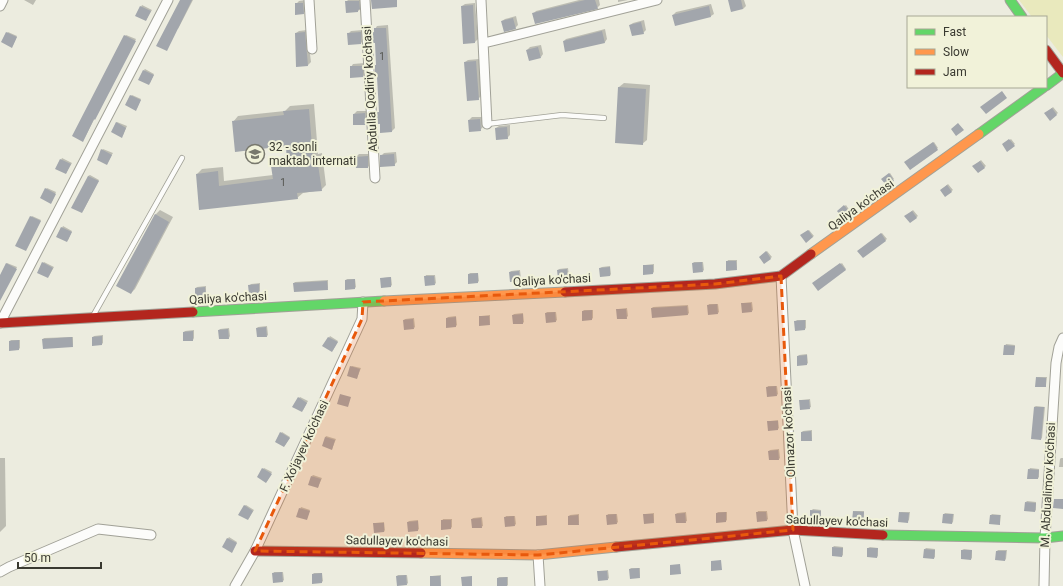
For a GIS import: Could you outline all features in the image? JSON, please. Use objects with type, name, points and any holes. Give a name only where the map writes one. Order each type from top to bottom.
[{"type":"main road","points":[[1010,0],[1021,16]]},
{"type":"main road","points":[[1047,51],[1063,73]]},
{"type":"main road","name":"Qaliya ko'chasi","points":[[1047,85],[1063,73]]},
{"type":"main road","name":"Qaliya ko'chasi","points":[[0,323],[715,284],[781,276],[1042,88]]},
{"type":"main road","name":"Sadullayev ko'chasi","points":[[255,551],[538,555],[793,530],[891,536],[1045,538],[1063,536]]},
{"type":"street","points":[[0,6],[3,0]]},
{"type":"street","points":[[0,323],[168,0]]},
{"type":"street","points":[[309,0],[312,49]]},
{"type":"street","name":"Abdulla Qodiriy ko'chasi","points":[[365,0],[375,178]]},
{"type":"street","points":[[481,0],[487,124]]},
{"type":"street","points":[[484,44],[657,0]]},
{"type":"street","name":"Olmazor ko'chasi","points":[[781,276],[793,530],[805,586]]},
{"type":"street","name":"F. Xo'jayev ko'chasi","points":[[235,586],[255,551],[362,319],[363,302]]},
{"type":"street","name":"M. Abdualimov ko'chasi","points":[[1044,586],[1045,538],[1056,363],[1059,347],[1063,338]]},
{"type":"street","points":[[0,572],[98,529],[151,535]]},
{"type":"street","points":[[538,555],[540,586]]},
{"type":"lane","points":[[487,124],[562,115],[604,118]]},
{"type":"lane","points":[[92,318],[182,158]]},
{"type":"highlighted area","points":[[781,276],[793,530],[538,555],[255,551],[362,319],[363,302],[715,284]]},
{"type":"green space","points":[[1019,0],[1063,0],[1063,57],[1047,36],[1047,16],[1031,16]]},
{"type":"building","points":[[180,0],[192,0],[167,51],[156,46]]},
{"type":"building","points":[[371,0],[397,0],[397,7],[372,9]]},
{"type":"building","points":[[585,0],[595,0],[598,9],[535,24],[532,13]]},
{"type":"building","points":[[728,0],[741,0],[743,9],[731,12]]},
{"type":"building","points":[[345,1],[359,1],[360,9],[358,12],[346,13]]},
{"type":"building","points":[[295,3],[303,3],[304,14],[295,15]]},
{"type":"building","points":[[473,5],[475,43],[463,44],[461,6]]},
{"type":"building","points":[[140,6],[151,11],[146,21],[135,16]]},
{"type":"building","points":[[709,6],[711,17],[675,26],[672,15]]},
{"type":"building","points":[[513,18],[516,29],[504,32],[501,21]]},
{"type":"building","points":[[641,22],[644,34],[632,36],[629,25]]},
{"type":"building","points":[[374,28],[386,28],[392,132],[380,133],[380,124],[378,124],[377,112],[379,112],[377,77],[375,77],[375,43],[373,43]]},
{"type":"building","points":[[602,31],[605,43],[565,52],[563,41]]},
{"type":"building","points":[[6,32],[17,37],[12,48],[1,42]]},
{"type":"building","points":[[305,32],[308,66],[296,67],[295,33]]},
{"type":"building","points":[[361,32],[361,44],[348,45],[347,33]]},
{"type":"building","points":[[124,35],[136,41],[83,142],[72,136]]},
{"type":"building","points":[[538,47],[541,58],[529,61],[526,50]]},
{"type":"building","points":[[476,61],[479,100],[467,101],[464,62]]},
{"type":"building","points":[[350,66],[363,66],[363,77],[350,78]]},
{"type":"building","points":[[143,70],[154,75],[149,85],[138,80]]},
{"type":"building","points":[[618,87],[646,89],[643,145],[615,143]]},
{"type":"building","points":[[1002,91],[1007,98],[986,114],[980,107]]},
{"type":"building","points":[[130,95],[141,100],[136,111],[125,105]]},
{"type":"building","points":[[1052,108],[1057,115],[1050,121],[1044,113]]},
{"type":"building","points":[[309,109],[313,159],[317,158],[322,191],[297,193],[298,199],[199,210],[196,174],[218,171],[219,186],[273,179],[271,166],[287,164],[286,146],[235,152],[232,121],[284,115],[283,111]]},
{"type":"building","points":[[365,113],[366,125],[353,125],[353,114]]},
{"type":"building","points":[[480,119],[481,131],[469,132],[468,120]]},
{"type":"building","points":[[116,122],[126,128],[122,138],[111,132]]},
{"type":"building","points":[[958,123],[964,130],[956,136],[951,129]]},
{"type":"building","points":[[507,127],[508,139],[496,140],[495,128]]},
{"type":"building","points":[[1009,139],[1015,146],[1007,152],[1002,144]]},
{"type":"building","points":[[933,142],[938,150],[910,170],[904,162]]},
{"type":"building","points":[[101,149],[112,155],[107,165],[97,160]]},
{"type":"building","points":[[394,154],[395,166],[380,167],[380,155]]},
{"type":"building","points":[[368,156],[368,168],[356,168],[355,157]]},
{"type":"building","points":[[60,159],[71,164],[66,174],[55,169]]},
{"type":"building","points":[[980,161],[985,168],[978,173],[972,166]]},
{"type":"building","points":[[889,173],[894,181],[887,186],[881,179]]},
{"type":"building","points":[[88,176],[99,181],[82,213],[71,208]]},
{"type":"building","points":[[947,185],[952,192],[945,197],[940,190]]},
{"type":"building","points":[[45,188],[56,194],[51,204],[40,198]]},
{"type":"building","points":[[844,205],[850,213],[842,218],[837,211]]},
{"type":"building","points":[[912,211],[917,218],[910,223],[904,216]]},
{"type":"building","points":[[155,214],[169,222],[131,294],[116,286]]},
{"type":"building","points":[[30,216],[41,221],[26,251],[15,246]]},
{"type":"building","points":[[61,227],[72,232],[67,242],[56,237]]},
{"type":"building","points":[[808,230],[813,237],[806,243],[800,235]]},
{"type":"building","points":[[881,233],[886,241],[863,258],[857,251]]},
{"type":"building","points":[[766,251],[771,259],[764,264],[759,257]]},
{"type":"building","points":[[726,261],[736,261],[737,270],[726,271]]},
{"type":"building","points":[[42,262],[53,268],[48,278],[37,273]]},
{"type":"building","points":[[702,262],[703,272],[693,273],[692,263]]},
{"type":"building","points":[[6,263],[17,269],[0,301],[0,275]]},
{"type":"building","points":[[840,263],[846,270],[818,291],[812,283]]},
{"type":"building","points":[[643,265],[653,265],[653,274],[643,275]]},
{"type":"building","points":[[610,267],[610,276],[600,277],[599,268]]},
{"type":"building","points":[[567,269],[568,278],[558,279],[557,270]]},
{"type":"building","points":[[519,271],[520,281],[510,282],[509,272]]},
{"type":"building","points":[[478,273],[478,283],[468,284],[468,274]]},
{"type":"building","points":[[424,276],[434,276],[435,285],[425,286]]},
{"type":"building","points":[[391,277],[391,287],[381,288],[380,278]]},
{"type":"building","points":[[355,279],[355,289],[345,290],[345,280]]},
{"type":"building","points":[[327,281],[328,290],[294,292],[293,283]]},
{"type":"building","points":[[259,284],[259,293],[249,294],[248,285]]},
{"type":"building","points":[[205,287],[206,296],[195,297],[195,288]]},
{"type":"building","points":[[741,303],[751,303],[752,312],[742,313]]},
{"type":"building","points":[[717,304],[718,314],[708,315],[707,305]]},
{"type":"building","points":[[687,306],[688,315],[652,318],[651,308]]},
{"type":"building","points":[[616,309],[626,309],[627,319],[617,319]]},
{"type":"building","points":[[592,310],[592,320],[582,321],[582,311]]},
{"type":"building","points":[[555,312],[556,322],[546,323],[545,313]]},
{"type":"building","points":[[523,314],[523,324],[513,324],[512,315]]},
{"type":"building","points":[[479,316],[489,316],[490,325],[479,326]]},
{"type":"building","points":[[456,317],[456,327],[446,328],[446,318]]},
{"type":"building","points":[[413,319],[414,329],[404,330],[403,320]]},
{"type":"building","points":[[805,320],[805,330],[795,331],[794,321]]},
{"type":"building","points":[[266,327],[267,337],[257,337],[256,328]]},
{"type":"building","points":[[228,329],[229,339],[219,339],[218,330]]},
{"type":"building","points":[[193,331],[193,341],[183,341],[183,332]]},
{"type":"building","points":[[102,336],[102,345],[92,346],[92,337]]},
{"type":"building","points":[[72,337],[73,347],[43,349],[42,339]]},
{"type":"building","points":[[328,337],[338,342],[332,352],[322,346]]},
{"type":"building","points":[[19,340],[19,350],[9,351],[9,341]]},
{"type":"building","points":[[1004,345],[1015,346],[1014,355],[1003,355]]},
{"type":"building","points":[[807,355],[807,365],[797,366],[797,356]]},
{"type":"building","points":[[350,366],[360,369],[357,379],[347,376]]},
{"type":"building","points":[[1036,377],[1046,378],[1046,387],[1035,387]]},
{"type":"building","points":[[776,386],[777,396],[767,397],[766,387]]},
{"type":"building","points":[[340,394],[351,397],[348,407],[337,404]]},
{"type":"building","points":[[298,397],[307,403],[302,412],[292,407]]},
{"type":"building","points":[[799,400],[809,400],[810,409],[800,410]]},
{"type":"building","points":[[1034,407],[1044,407],[1041,440],[1031,439]]},
{"type":"building","points":[[767,421],[778,421],[778,430],[768,431]]},
{"type":"building","points":[[811,431],[812,441],[801,441],[801,432]]},
{"type":"building","points":[[280,432],[290,438],[284,447],[275,442]]},
{"type":"building","points":[[325,437],[335,440],[332,450],[322,446]]},
{"type":"building","points":[[778,450],[779,460],[769,460],[768,451]]},
{"type":"building","points":[[262,468],[272,474],[266,483],[257,477]]},
{"type":"building","points":[[1028,469],[1039,470],[1038,479],[1027,479]]},
{"type":"building","points":[[311,476],[321,479],[318,488],[308,485]]},
{"type":"building","points":[[1054,499],[1063,499],[1063,509],[1053,508]]},
{"type":"building","points":[[1025,502],[1036,503],[1035,512],[1024,511]]},
{"type":"building","points":[[244,505],[253,511],[248,520],[238,515]]},
{"type":"building","points":[[299,508],[310,511],[307,520],[296,517]]},
{"type":"building","points":[[810,510],[821,511],[820,520],[810,520]]},
{"type":"building","points":[[853,511],[864,512],[863,521],[852,521]]},
{"type":"building","points":[[726,512],[726,522],[716,523],[716,513]]},
{"type":"building","points":[[756,512],[766,512],[767,521],[757,522]]},
{"type":"building","points":[[899,512],[909,513],[908,523],[898,522]]},
{"type":"building","points":[[685,513],[686,523],[676,523],[675,514]]},
{"type":"building","points":[[616,514],[617,524],[607,525],[606,515]]},
{"type":"building","points":[[643,514],[653,514],[654,523],[644,524]]},
{"type":"building","points":[[943,514],[953,514],[952,524],[942,523]]},
{"type":"building","points":[[578,515],[579,525],[568,525],[568,516]]},
{"type":"building","points":[[990,515],[1000,515],[1000,525],[989,524]]},
{"type":"building","points":[[514,516],[515,526],[505,527],[504,517]]},
{"type":"building","points":[[536,516],[546,516],[547,525],[536,526]]},
{"type":"building","points":[[481,518],[482,528],[472,528],[471,519]]},
{"type":"building","points":[[441,520],[451,520],[451,529],[441,530]]},
{"type":"building","points":[[418,521],[418,531],[408,532],[407,522]]},
{"type":"building","points":[[373,523],[384,523],[384,532],[374,533]]},
{"type":"building","points":[[227,538],[237,543],[232,553],[222,547]]},
{"type":"building","points":[[832,547],[843,548],[842,557],[832,556]]},
{"type":"building","points":[[867,548],[878,548],[877,558],[867,557]]},
{"type":"building","points":[[924,549],[935,550],[934,559],[923,558]]},
{"type":"building","points":[[961,550],[972,550],[971,560],[961,559]]},
{"type":"building","points":[[996,551],[1006,551],[1005,561],[995,560]]},
{"type":"building","points":[[721,560],[722,570],[711,571],[711,561]]},
{"type":"building","points":[[680,564],[681,574],[670,575],[670,565]]},
{"type":"building","points":[[639,568],[640,578],[630,579],[629,569]]},
{"type":"building","points":[[597,571],[607,571],[608,580],[598,581]]},
{"type":"building","points":[[282,572],[283,582],[273,583],[272,573]]},
{"type":"building","points":[[322,573],[322,583],[312,584],[312,574]]},
{"type":"building","points":[[406,575],[407,585],[397,586],[396,576]]},
{"type":"building","points":[[430,576],[440,576],[441,586],[430,586]]},
{"type":"building","points":[[472,576],[472,586],[462,586],[461,577]]},
{"type":"building","points":[[507,577],[507,586],[497,586],[497,578]]},
{"type":"traffic: fast","points":[[1010,0],[1021,16]]},
{"type":"traffic: fast","points":[[1047,85],[1063,73]]},
{"type":"traffic: fast","points":[[979,134],[1043,88]]},
{"type":"traffic: fast","points":[[193,312],[384,301]]},
{"type":"traffic: fast","points":[[883,535],[1045,538],[1063,536]]},
{"type":"traffic: slow","points":[[811,254],[979,134]]},
{"type":"traffic: slow","points":[[384,301],[565,292]]},
{"type":"traffic: slow","points":[[421,553],[538,555],[616,547]]},
{"type":"traffic: jam","points":[[1047,51],[1063,73]]},
{"type":"traffic: jam","points":[[565,292],[715,284],[781,276],[811,254]]},
{"type":"traffic: jam","points":[[0,323],[193,312]]},
{"type":"traffic: jam","points":[[616,547],[793,530],[883,535]]},
{"type":"traffic: jam","points":[[255,551],[421,553]]},
{"type":"place","name":"32 - sonli maktab internati","points":[[255,154]]}]
